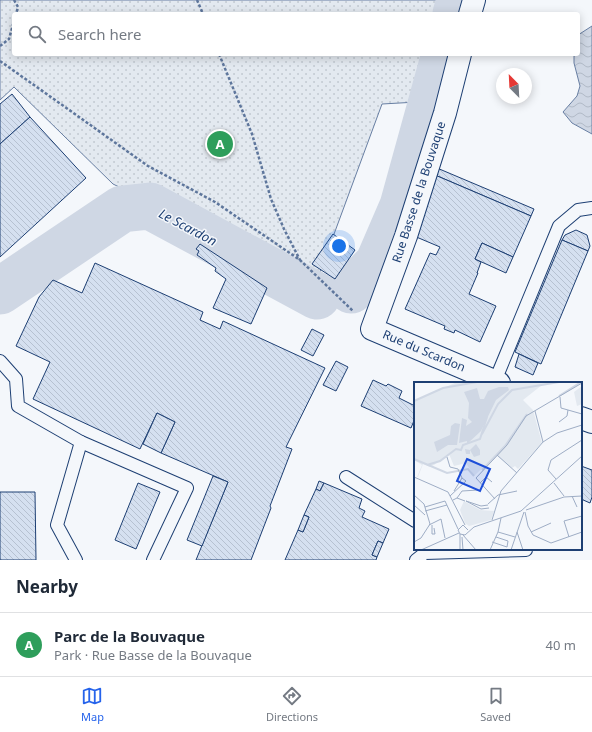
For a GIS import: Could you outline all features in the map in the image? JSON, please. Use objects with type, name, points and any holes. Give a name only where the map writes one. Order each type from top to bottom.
[{"type":"street","points":[[471,12],[474,0]]},
{"type":"street","name":"Rue Basse de la Bouvaque","points":[[372,329],[406,236],[445,113],[459,56]]},
{"type":"street","name":"Rue du Scardon","points":[[372,329],[497,382]]},
{"type":"street","points":[[582,418],[592,422]]},
{"type":"lane","points":[[497,382],[559,226],[578,210],[592,208]]},
{"type":"lane","points":[[0,361],[16,379],[18,406],[81,442],[187,488],[154,560]]},
{"type":"lane","points":[[76,560],[57,524],[81,442]]},
{"type":"lane","points":[[346,477],[414,520]]},
{"type":"lane","points":[[422,554],[526,550]]},
{"type":"path","points":[[14,0],[18,7],[17,12]]},
{"type":"path","points":[[197,0],[202,12]]},
{"type":"path","points":[[0,46],[9,39],[12,29]]},
{"type":"path","points":[[220,56],[252,134],[270,199],[300,260]]},
{"type":"path","points":[[0,61],[148,166],[215,202],[300,260],[372,329]]},
{"type":"shaded area","points":[[0,0],[468,0],[464,12],[12,12],[12,56],[449,56],[435,101],[382,104],[316,283],[113,184],[14,87],[0,100]]},
{"type":"water","points":[[592,26],[592,134],[572,123],[563,112],[577,96],[580,86],[574,63],[574,56],[580,56],[580,34]]},
{"type":"building","points":[[12,94],[30,117],[0,144],[0,104]]},
{"type":"building","points":[[30,117],[86,178],[0,257],[0,144]]},
{"type":"building","points":[[437,168],[534,209],[531,216],[435,175]]},
{"type":"building","points":[[435,175],[531,216],[513,257],[482,243],[475,259],[481,262],[469,294],[496,306],[480,342],[455,330],[454,333],[444,329],[445,326],[405,309],[430,253],[436,255],[440,247],[414,236]]},
{"type":"building","points":[[576,230],[587,235],[590,246],[588,251],[562,240],[565,235]]},
{"type":"building","points":[[333,234],[355,250],[335,279],[312,264]]},
{"type":"building","points":[[562,240],[588,251],[541,364],[515,352]]},
{"type":"building","points":[[482,243],[513,257],[506,273],[475,259]]},
{"type":"building","points":[[200,244],[267,288],[251,324],[213,308],[226,279],[215,271],[216,268],[197,255],[199,251],[196,249]]},
{"type":"building","points":[[95,263],[203,312],[200,320],[220,329],[223,321],[325,368],[286,447],[292,449],[251,560],[196,560],[228,482],[161,453],[175,422],[157,413],[140,449],[33,399],[50,362],[16,346],[39,297],[53,280],[82,293]]},
{"type":"building","points":[[312,329],[324,335],[313,356],[301,350]]},
{"type":"building","points":[[519,354],[538,363],[533,375],[515,367]]},
{"type":"building","points":[[336,361],[348,367],[336,391],[323,385]]},
{"type":"building","points":[[373,380],[386,386],[388,384],[402,391],[399,398],[414,406],[414,420],[411,428],[361,406]]},
{"type":"building","points":[[157,413],[175,422],[161,453],[143,444]]},
{"type":"building","points":[[582,466],[592,470],[592,497],[590,503],[582,499]]},
{"type":"building","points":[[213,476],[228,482],[202,546],[187,540]]},
{"type":"building","points":[[319,481],[324,483],[320,491],[316,489]]},
{"type":"building","points":[[138,483],[160,492],[136,549],[115,540]]},
{"type":"building","points":[[324,483],[362,499],[359,508],[365,511],[362,517],[389,529],[383,543],[378,541],[372,555],[377,557],[376,560],[285,560],[298,530],[303,532],[309,517],[304,515],[316,489],[320,491]]},
{"type":"building","points":[[0,492],[35,492],[36,560],[0,560]]},
{"type":"building","points":[[304,515],[309,517],[303,532],[298,530]]},
{"type":"building","points":[[378,541],[383,543],[377,557],[372,555]]},
{"type":"waterway","name":"Le Scardon","points":[[457,12],[460,0]]},
{"type":"waterway","name":"Le Scardon","points":[[351,290],[378,264],[403,206],[444,56]]},
{"type":"waterway","name":"Le Scardon","points":[[0,291],[122,209],[150,206],[317,296]]},
{"type":"place","name":"Parc de la Bouvaque","points":[[220,144]]}]
